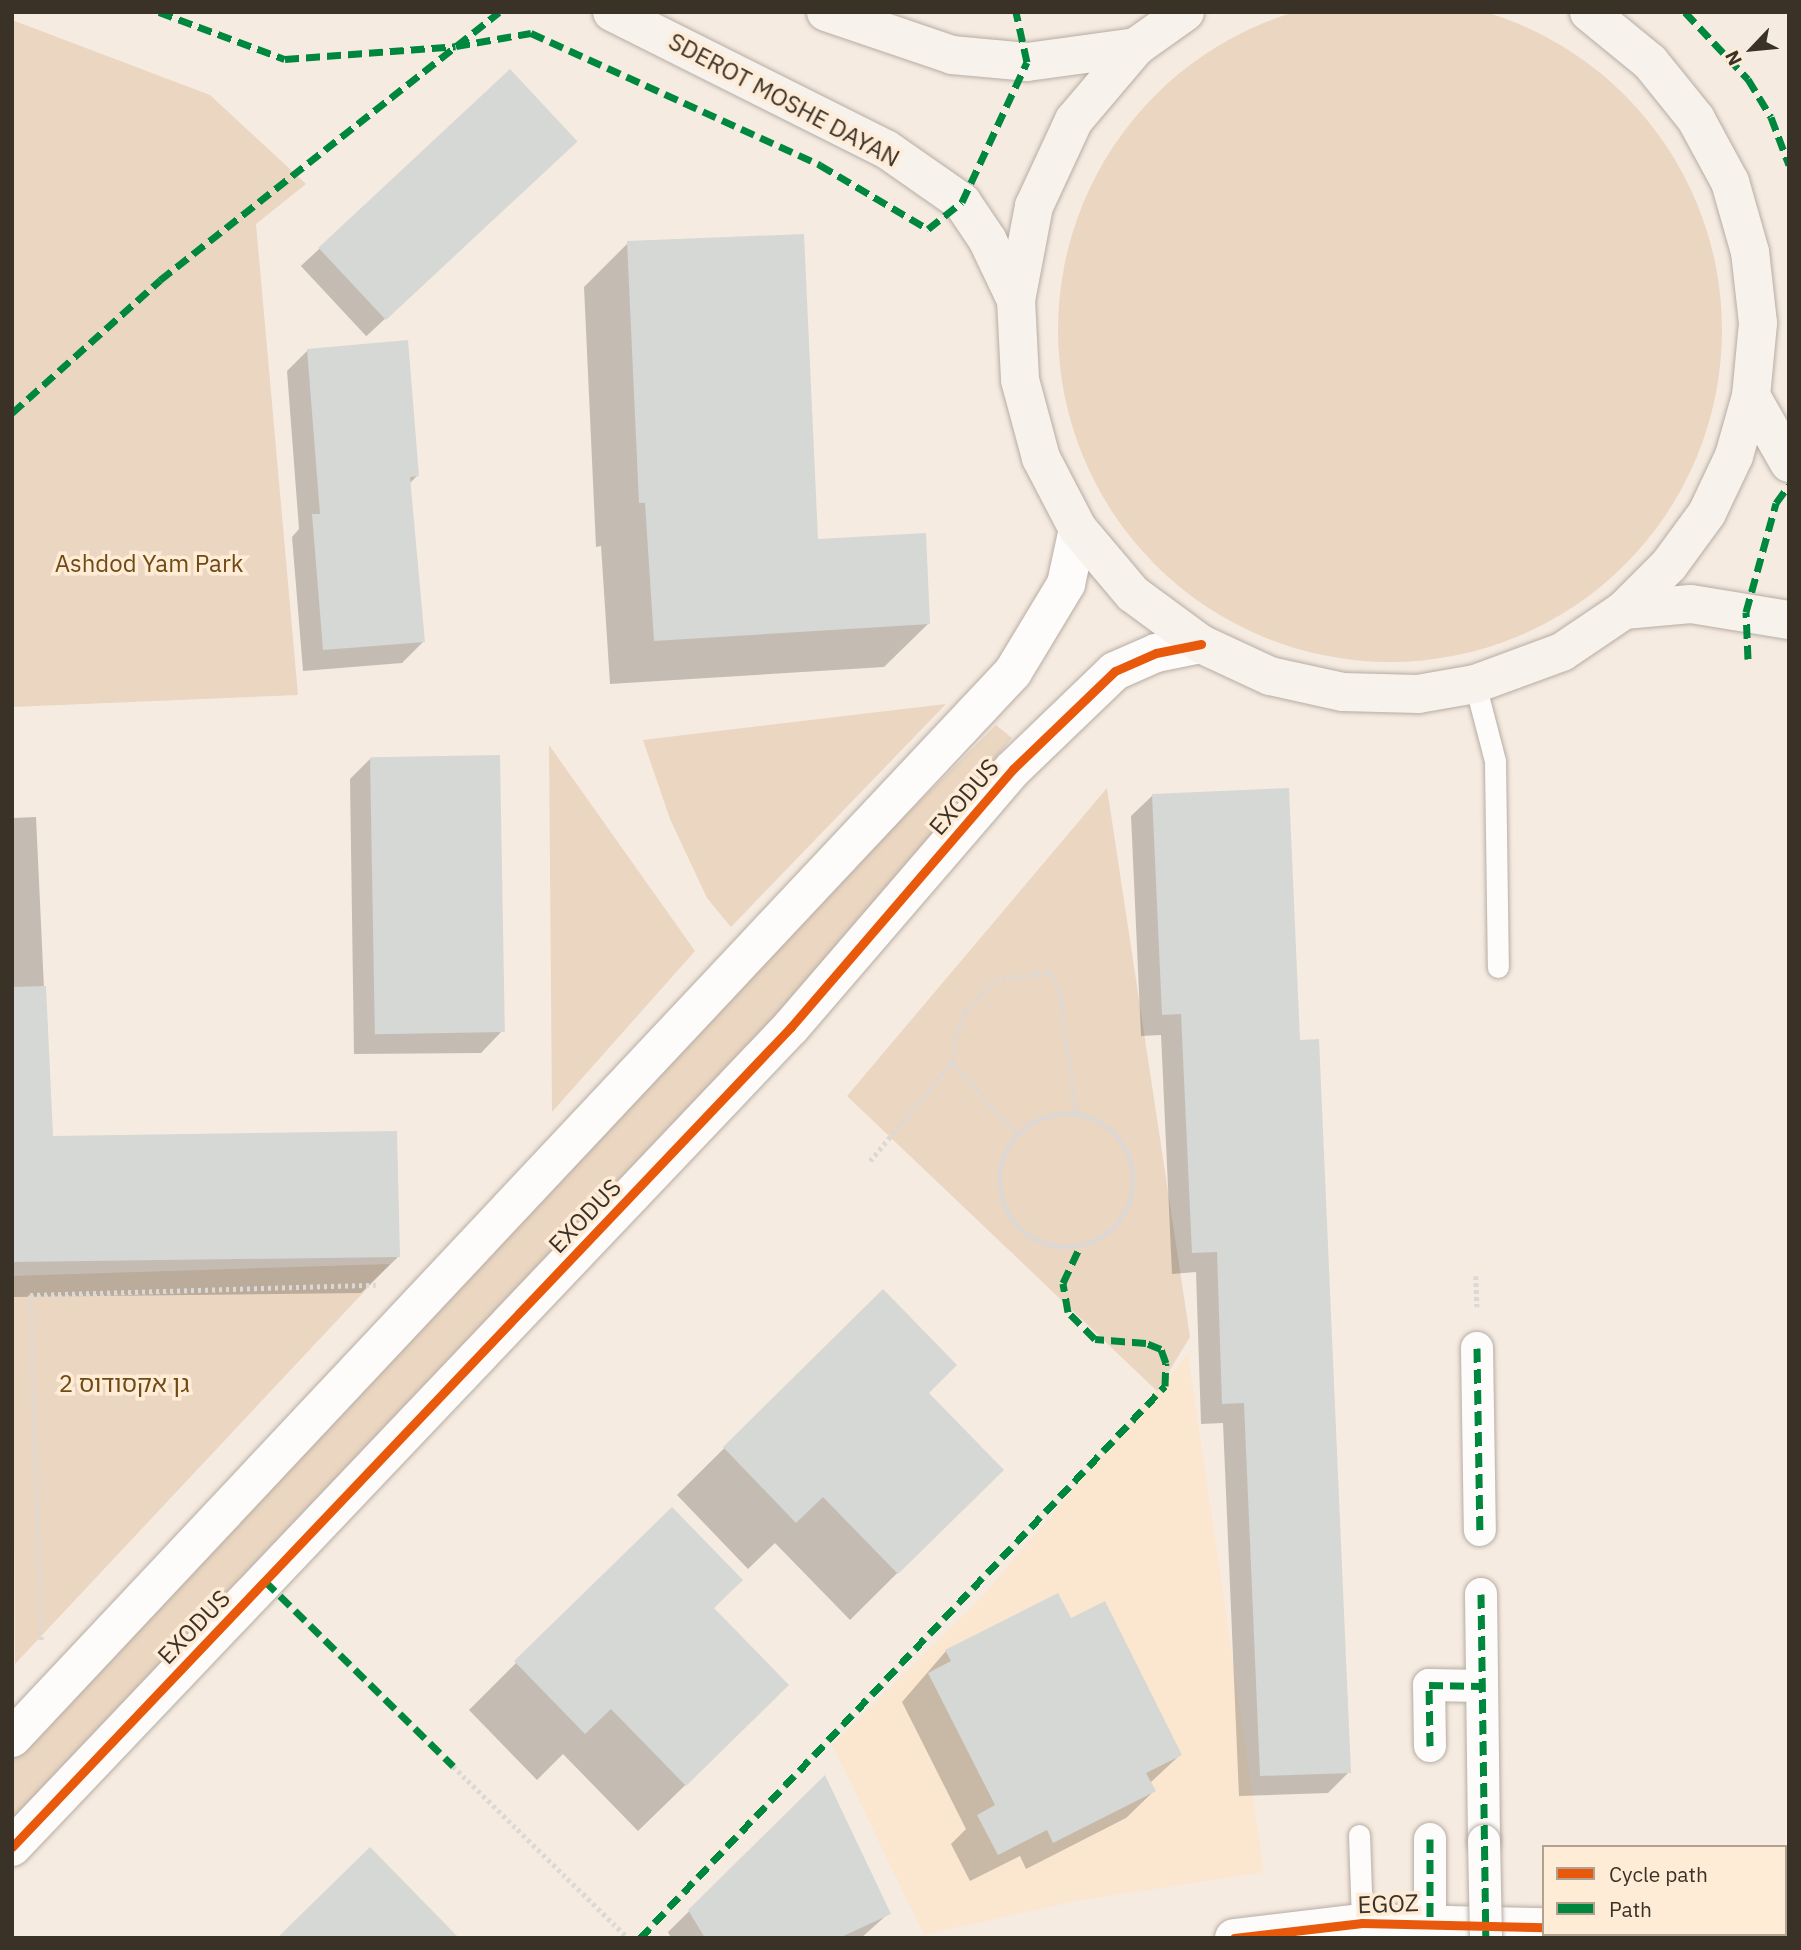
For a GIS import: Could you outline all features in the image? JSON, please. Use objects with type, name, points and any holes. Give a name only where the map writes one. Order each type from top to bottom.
[{"type":"main road","name":"SDEROT MOSHE DAYAN","points":[[612,12],[886,149],[962,202],[987,239],[1016,300]]},
{"type":"main road","points":[[826,12],[952,55],[1027,62],[1136,47]]},
{"type":"main road","points":[[1185,12],[1136,47],[1074,120],[1034,206],[1016,300],[1024,393],[1041,458],[1078,529],[1133,594],[1201,644],[1270,676],[1343,692],[1418,694],[1475,684],[1562,652],[1625,610],[1669,565],[1707,513],[1734,456],[1751,396],[1758,323],[1751,252],[1730,182],[1696,119],[1650,62],[1589,12]]},
{"type":"main road","points":[[1751,396],[1789,463]]},
{"type":"main road","points":[[1625,610],[1691,604],[1789,620]]},
{"type":"street","name":"EXODUS","points":[[12,1738],[1013,672],[1066,584],[1078,529]]},
{"type":"street","name":"EXODUS","points":[[12,1847],[792,1027],[1013,769],[1115,671],[1156,653],[1201,644]]},
{"type":"street","points":[[1477,1348],[1480,1530]]},
{"type":"street","points":[[1481,1594],[1486,1938]]},
{"type":"street","points":[[1430,1746],[1429,1685],[1482,1686]]},
{"type":"street","points":[[1430,1839],[1430,1922]]},
{"type":"street","name":"EGOZ","points":[[1234,1938],[1430,1922],[1542,1927]]},
{"type":"lane","points":[[1475,684],[1495,761],[1498,967]]},
{"type":"lane","points":[[1344,1929],[1359,1835]]},
{"type":"path","points":[[870,1161],[952,1062],[954,1041],[966,1010],[995,980],[1050,972],[1060,991],[1076,1114]]},
{"type":"path","points":[[952,1062],[1018,1135]]},
{"type":"path","points":[[1076,1114],[1110,1129],[1123,1144],[1135,1180],[1125,1216],[1098,1242],[1059,1248],[1038,1242],[1008,1213],[1000,1172],[1006,1152],[1018,1135],[1055,1115],[1076,1114]]},
{"type":"path","points":[[44,1705],[30,1295],[439,1283]]},
{"type":"path","points":[[453,1766],[628,1938]]},
{"type":"shaded area","points":[[1188,1354],[1264,1872],[1076,1901],[924,1935],[832,1745],[979,1600]]},
{"type":"green space","points":[[1357,-1],[1423,-1],[1486,12],[1547,37],[1601,73],[1647,119],[1683,173],[1708,234],[1721,297],[1721,363],[1708,426],[1683,487],[1647,541],[1601,587],[1547,623],[1486,648],[1423,661],[1357,661],[1294,648],[1233,623],[1179,587],[1133,541],[1097,487],[1072,426],[1059,363],[1059,297],[1072,234],[1097,173],[1133,119],[1179,73],[1233,37],[1294,12]]},
{"type":"green space","name":"Ashdod Yam Park","points":[[12,20],[210,95],[306,184],[256,224],[298,695],[12,707]]},
{"type":"green space","points":[[946,704],[731,927],[707,898],[670,819],[643,740]]},
{"type":"green space","points":[[996,725],[1012,738],[821,974],[12,1843],[12,1760],[781,940]]},
{"type":"green space","points":[[549,745],[695,951],[552,1112]]},
{"type":"green space","points":[[1107,788],[1190,1337],[1157,1391],[847,1096]]},
{"type":"green space","name":"גן אקסודוס 2","points":[[390,1264],[15,1664],[12,1276]]},
{"type":"building","points":[[510,69],[578,141],[386,320],[318,248]]},
{"type":"building","points":[[804,234],[818,539],[926,533],[930,624],[654,641],[645,503],[639,503],[627,241]]},
{"type":"building","points":[[408,340],[419,476],[410,477],[425,642],[323,650],[312,514],[320,514],[307,349]]},
{"type":"building","points":[[500,755],[505,1032],[375,1034],[370,757]]},
{"type":"building","points":[[1289,788],[1300,1040],[1319,1039],[1351,1773],[1260,1776],[1244,1403],[1222,1404],[1217,1252],[1192,1253],[1181,1014],[1162,1015],[1152,794]]},
{"type":"building","points":[[46,986],[53,1136],[397,1131],[400,1257],[12,1262],[12,987]]},
{"type":"building","points":[[883,1289],[957,1365],[929,1393],[1004,1470],[898,1574],[823,1497],[796,1523],[723,1447]]},
{"type":"building","points":[[672,1507],[743,1580],[714,1608],[789,1685],[686,1786],[611,1709],[585,1734],[514,1661]]},
{"type":"building","points":[[1058,1593],[1071,1618],[1105,1601],[1182,1755],[1146,1773],[1156,1791],[1053,1843],[1047,1830],[998,1855],[977,1815],[995,1805],[928,1673],[951,1661],[945,1650]]},
{"type":"building","points":[[825,1775],[891,1914],[839,1938],[705,1938],[688,1910]]},
{"type":"building","points":[[370,1847],[459,1938],[277,1938]]},
{"type":"marked path","points":[[159,12],[285,59],[456,46],[531,33],[820,165],[928,229],[962,202],[1027,62],[1016,12]]},
{"type":"marked path","points":[[12,413],[160,280],[499,12]]},
{"type":"marked path","points":[[1685,12],[1748,79],[1771,117],[1789,165]]},
{"type":"marked path","points":[[1748,659],[1746,612],[1776,503],[1789,485]]},
{"type":"marked path","points":[[640,1938],[1165,1386],[1166,1363],[1161,1349],[1146,1343],[1095,1339],[1068,1312],[1063,1283],[1079,1248]]},
{"type":"marked path","points":[[1477,1348],[1480,1530]]},
{"type":"marked path","points":[[265,1581],[453,1766]]},
{"type":"marked path","points":[[1481,1594],[1486,1938]]},
{"type":"marked path","points":[[1430,1746],[1429,1685],[1482,1686]]},
{"type":"marked path","points":[[1430,1839],[1430,1922]]},
{"type":"cycle path","points":[[12,1847],[791,1027],[1013,769],[1115,671],[1156,653],[1201,644]]},
{"type":"cycle path","points":[[1234,1938],[1362,1923],[1542,1927]]}]
